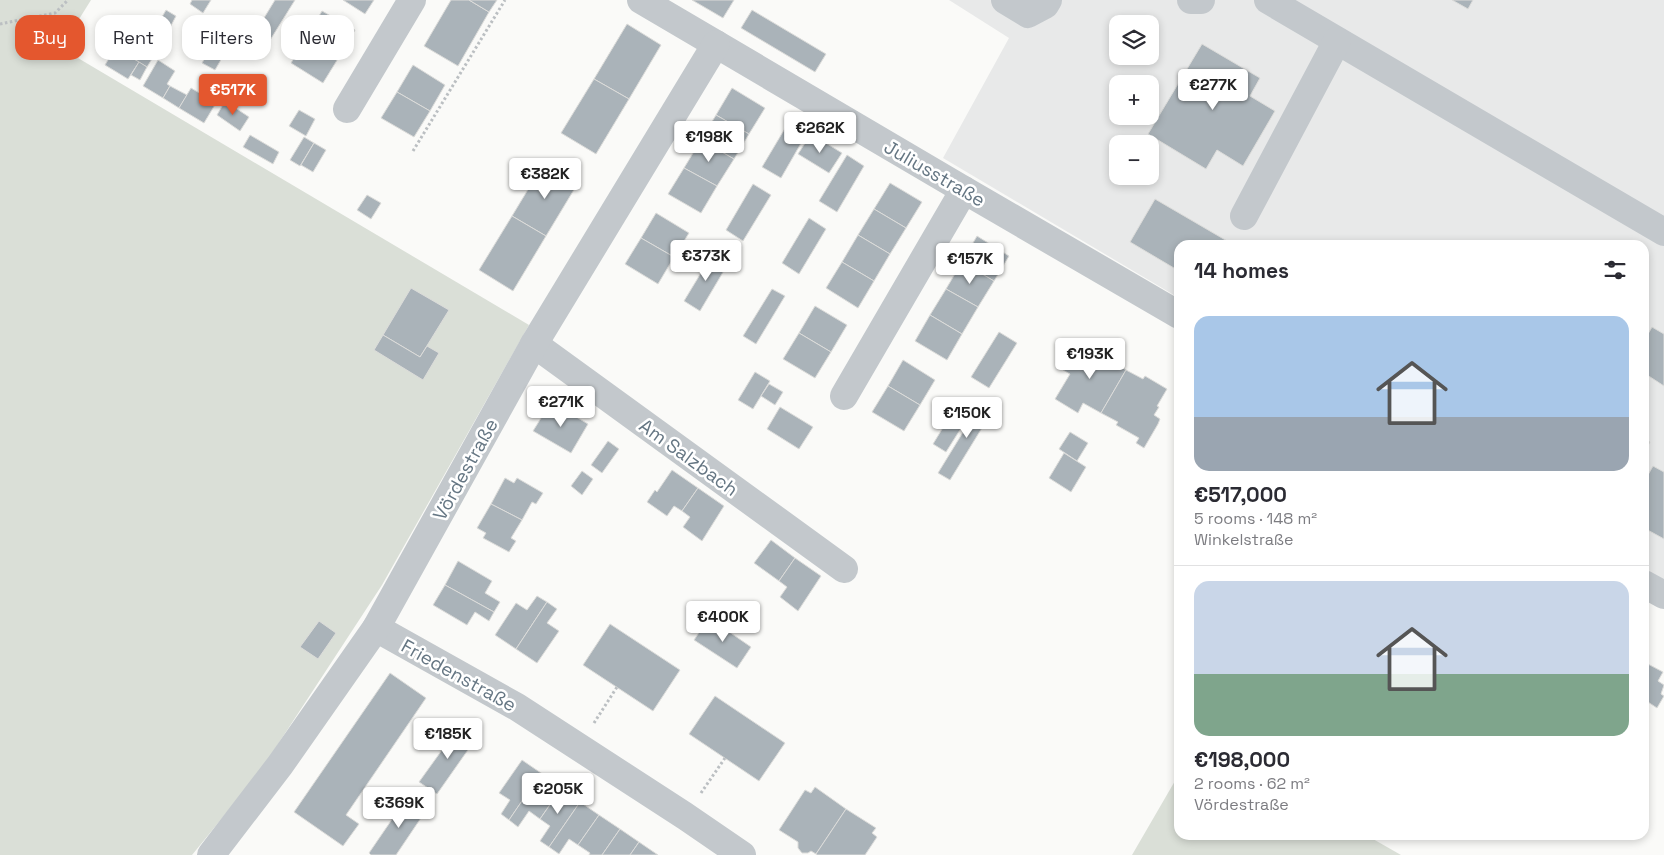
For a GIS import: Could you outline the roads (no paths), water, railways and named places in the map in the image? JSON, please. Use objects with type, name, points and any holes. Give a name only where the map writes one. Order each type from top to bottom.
[{"type":"street","points":[[347,109],[412,0]]},
{"type":"street","name":"Juliusstraße","points":[[641,0],[1174,312]]},
{"type":"street","points":[[1006,0],[1028,14],[1045,5],[1048,0]]},
{"type":"street","points":[[1191,0],[1201,0]]},
{"type":"street","points":[[1268,0],[1664,232]]},
{"type":"street","points":[[1244,216],[1337,41]]},
{"type":"street","name":"Vördestraße","points":[[211,855],[280,765],[376,628],[534,344],[716,44]]},
{"type":"street","points":[[844,396],[964,190]]},
{"type":"street","name":"Am Salzbach","points":[[534,344],[844,570]]},
{"type":"street","points":[[1649,587],[1664,595]]},
{"type":"street","name":"Friedenstraße","points":[[376,628],[518,707],[686,816],[742,855]]}]
